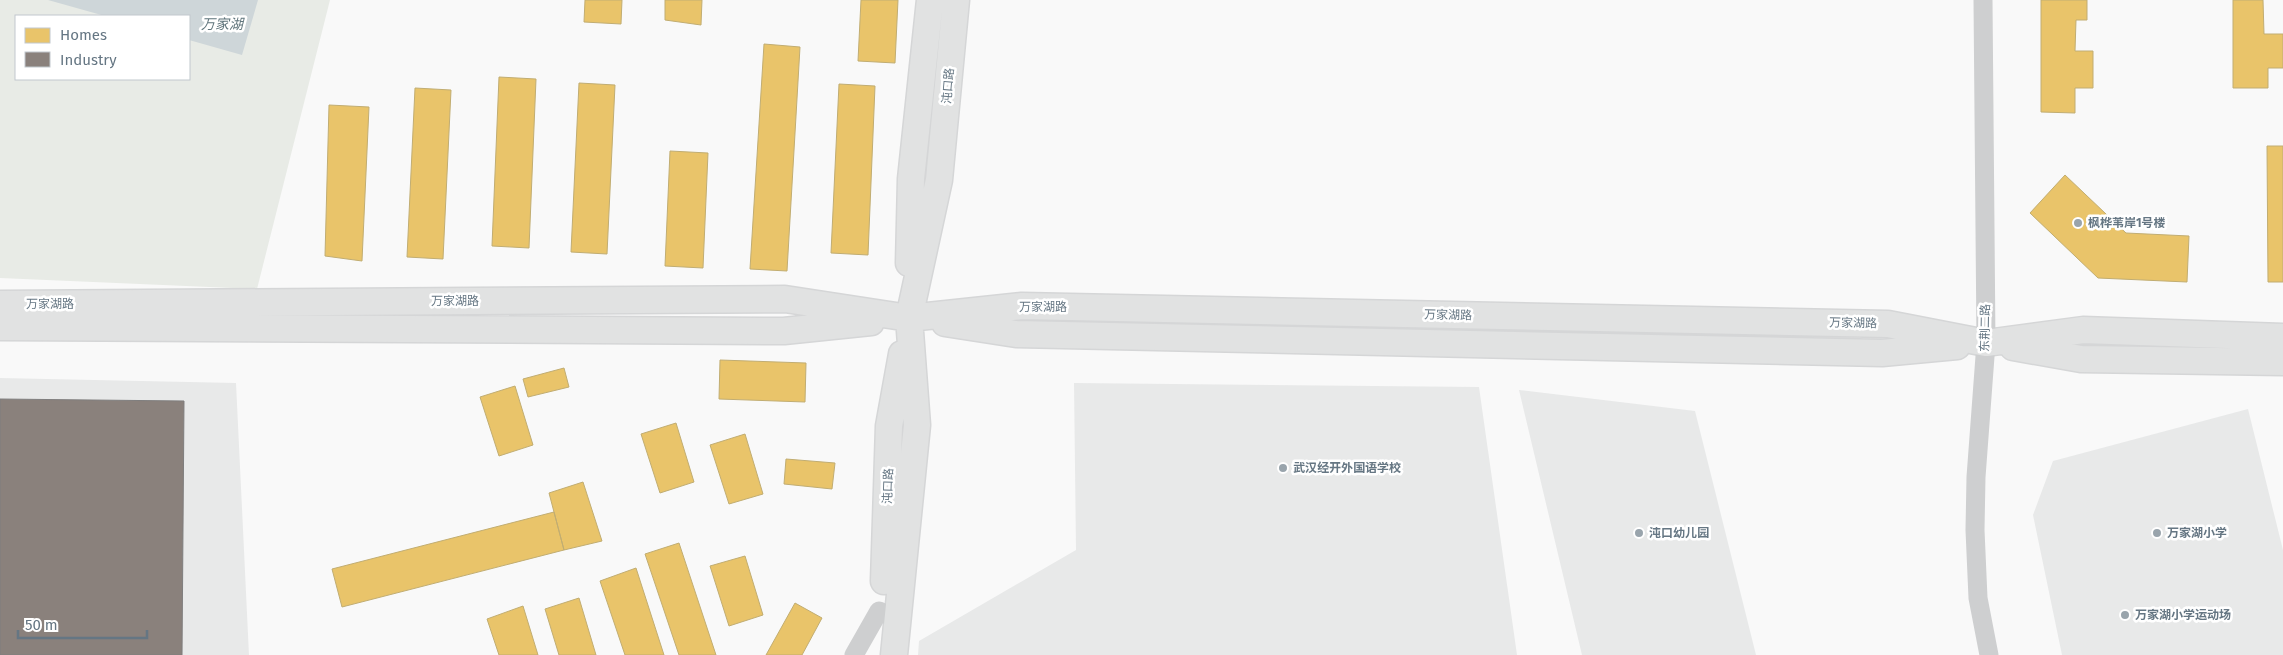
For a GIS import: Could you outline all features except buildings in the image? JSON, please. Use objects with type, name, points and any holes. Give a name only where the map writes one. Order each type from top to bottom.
[{"type":"main road","name":"沌口路","points":[[876,655],[888,615],[917,425],[909,318],[911,179],[930,0]]},
{"type":"main road","name":"沌口路","points":[[909,318],[939,180],[956,0]]},
{"type":"main road","name":"万家湖路","points":[[0,304],[785,299],[1016,334],[1882,353],[1986,343],[2084,330],[2283,337]]},
{"type":"main road","name":"万家湖路","points":[[0,327],[784,332],[909,318]]},
{"type":"main road","name":"万家湖路","points":[[1986,343],[2081,359],[2283,362]]},
{"type":"main road","name":"沌口路","points":[[888,615],[894,655]]},
{"type":"street","name":"东荆二路","points":[[1983,0],[1986,343],[1976,477],[1975,530],[1978,598],[1989,655]]},
{"type":"street","points":[[854,655],[888,615]]},
{"type":"shaded area","points":[[0,0],[330,0],[257,289],[0,278]]},
{"type":"shaded area","points":[[0,378],[236,383],[249,655],[0,655]]},
{"type":"shaded area","name":"武汉经开外国语学校","points":[[1074,383],[1479,387],[1517,655],[918,655],[919,641],[1076,550]]},
{"type":"shaded area","name":"沌口幼儿园","points":[[1519,390],[1695,411],[1756,655],[1582,655]]},
{"type":"shaded area","name":"万家湖小学","points":[[2248,409],[2283,550],[2283,655],[2062,655],[2033,515],[2053,461]]},
{"type":"water","name":"万家湖","points":[[48,0],[258,0],[242,55],[190,40],[190,15],[101,15]]},
{"type":"place","name":"枫桦苇岸1号楼","points":[[2078,223]]},
{"type":"place","name":"武汉经开外国语学校","points":[[1283,468]]},
{"type":"place","name":"沌口幼儿园","points":[[1639,533]]},
{"type":"place","name":"万家湖小学","points":[[2157,533]]},
{"type":"place","name":"万家湖小学运动场","points":[[2125,615]]}]
